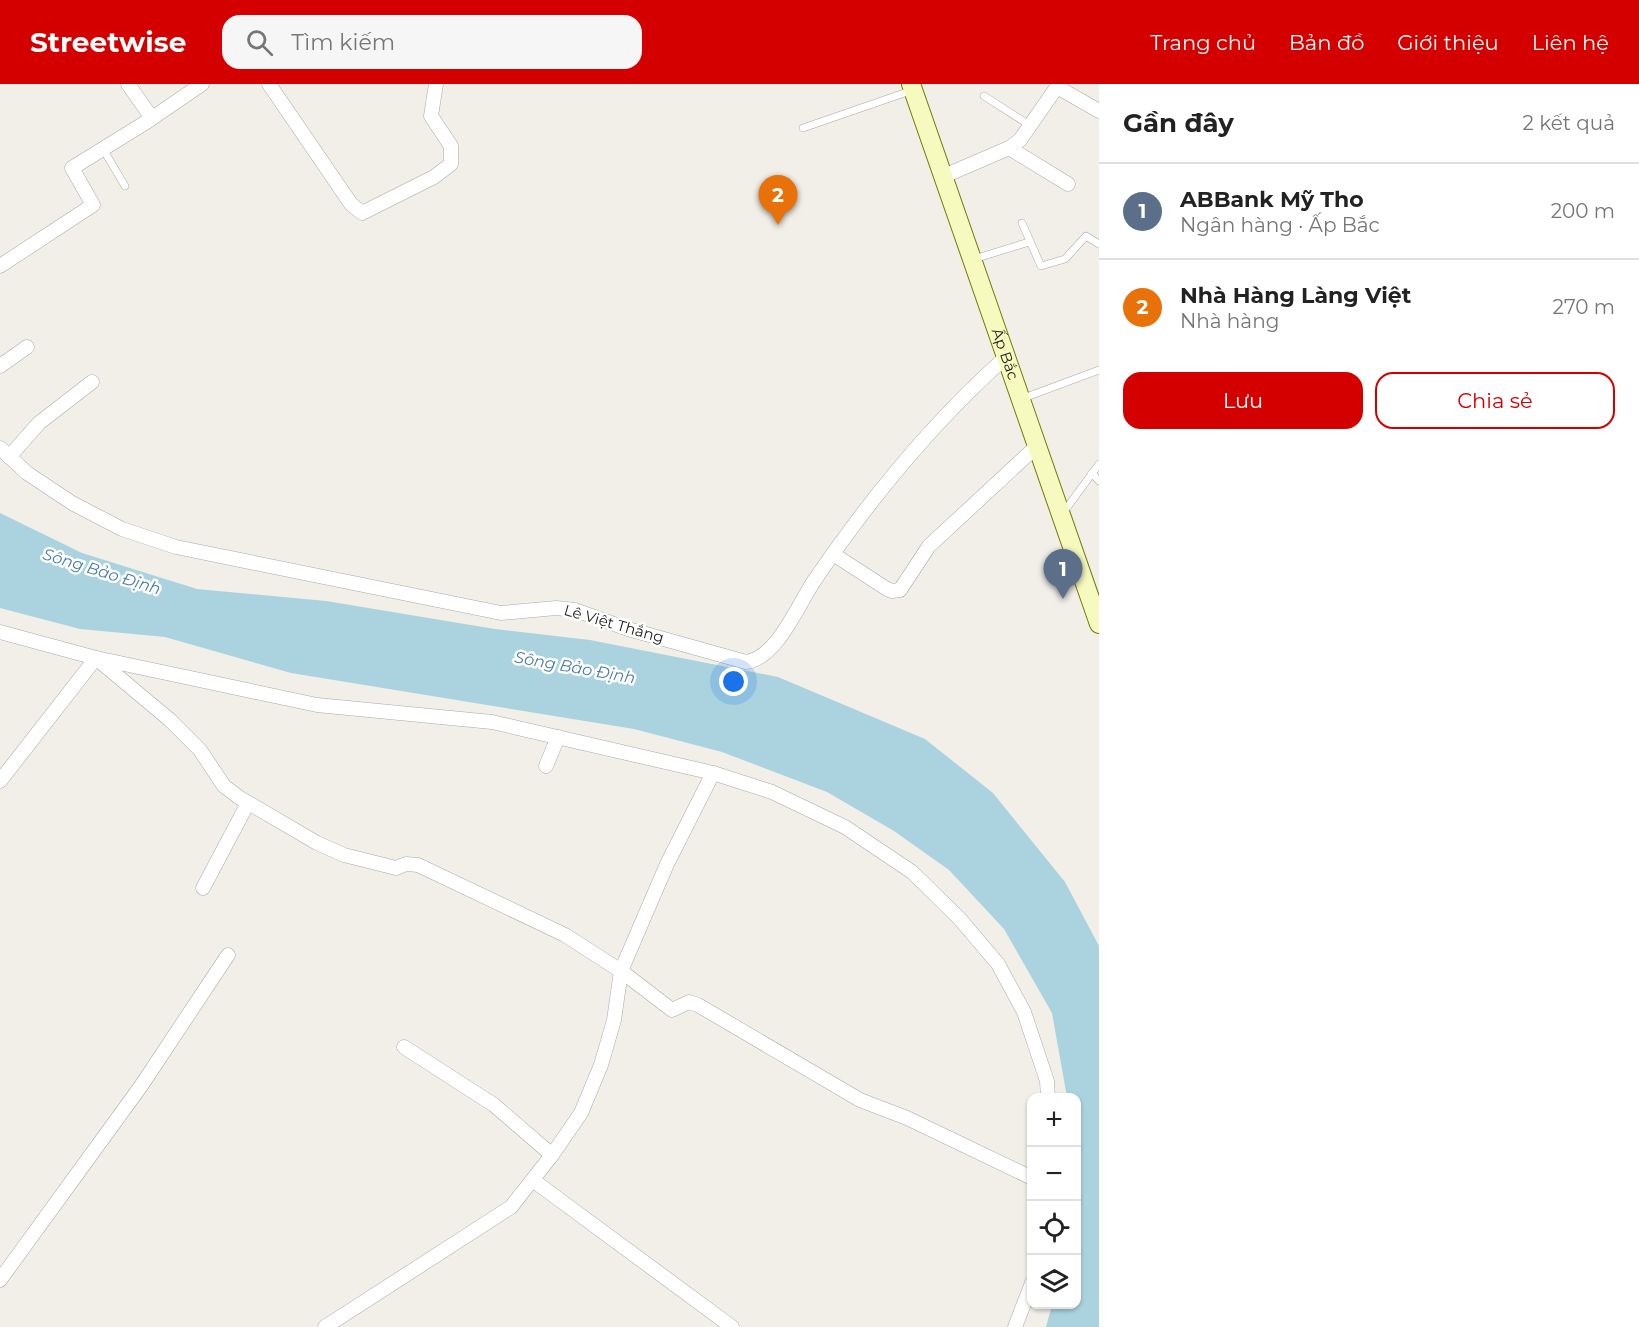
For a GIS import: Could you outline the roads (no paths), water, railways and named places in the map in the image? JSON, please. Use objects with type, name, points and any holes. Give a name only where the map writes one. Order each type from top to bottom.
[{"type":"main road","name":"Ấp Bắc","points":[[912,87],[1099,624]]},
{"type":"street","points":[[128,84],[148,114],[148,121]]},
{"type":"street","points":[[0,266],[93,205],[94,202],[72,168],[202,84]]},
{"type":"street","points":[[269,84],[351,204],[362,213],[427,181],[451,164],[451,146],[431,116],[436,84]]},
{"type":"street","points":[[944,176],[1009,148],[1020,140],[1058,86],[1099,111]]},
{"type":"street","points":[[1009,148],[1068,184]]},
{"type":"street","points":[[0,366],[27,347]]},
{"type":"street","name":"Lê Việt Thắng","points":[[5,453],[27,473],[72,503],[122,529],[176,547],[501,613],[556,608],[575,610],[628,629],[746,662],[756,661],[772,649],[833,554],[875,496],[972,389],[1006,357]]},
{"type":"street","points":[[5,453],[92,382]]},
{"type":"street","points":[[833,554],[892,591],[900,590],[929,546],[1037,446]]},
{"type":"street","points":[[0,632],[96,658],[317,705],[492,722],[713,773],[772,792],[845,827],[912,872],[959,918],[998,964],[1024,1012],[1047,1081],[1048,1093]]},
{"type":"street","points":[[0,781],[96,658]]},
{"type":"street","points":[[96,658],[170,720],[200,750],[224,786],[317,843],[344,855],[396,868],[406,864],[418,865],[554,929],[621,971],[672,1010],[689,1002],[698,1005],[860,1100],[907,1118],[1027,1176]]},
{"type":"street","points":[[546,766],[558,737]]},
{"type":"street","points":[[325,1327],[511,1207],[534,1181],[581,1113],[601,1065],[614,1020],[621,971],[667,864],[713,773]]},
{"type":"street","points":[[202,888],[248,802]]},
{"type":"street","points":[[0,1280],[141,1086],[228,955]]},
{"type":"street","points":[[404,1047],[494,1105],[552,1155]]},
{"type":"street","points":[[534,1181],[732,1327]]},
{"type":"street","points":[[1015,1327],[1027,1296]]},
{"type":"lane","points":[[803,128],[912,87]]},
{"type":"lane","points":[[984,96],[1031,126]]},
{"type":"lane","points":[[103,149],[125,186]]},
{"type":"lane","points":[[1022,223],[1042,267],[1065,259],[1086,236],[1099,244]]},
{"type":"lane","points":[[973,259],[1029,242]]},
{"type":"lane","points":[[1021,399],[1099,370]]},
{"type":"lane","points":[[1061,515],[1099,464]]},
{"type":"lane","points":[[1092,473],[1099,481]]},
{"type":"water","name":"Sông Bảo Định","points":[[0,513],[82,553],[197,589],[326,601],[495,629],[590,640],[778,677],[925,739],[993,793],[1065,882],[1099,946],[1099,1327],[1046,1327],[1051,1309],[1081,1309],[1081,1093],[1066,1093],[1052,1013],[1004,929],[949,870],[894,831],[827,792],[722,752],[634,729],[291,673],[165,637],[80,629],[0,608]]},
{"type":"place","name":"Nhà Hàng Làng Việt","points":[[778,225]]},
{"type":"place","name":"ABBank Mỹ Tho","points":[[1063,599]]}]
